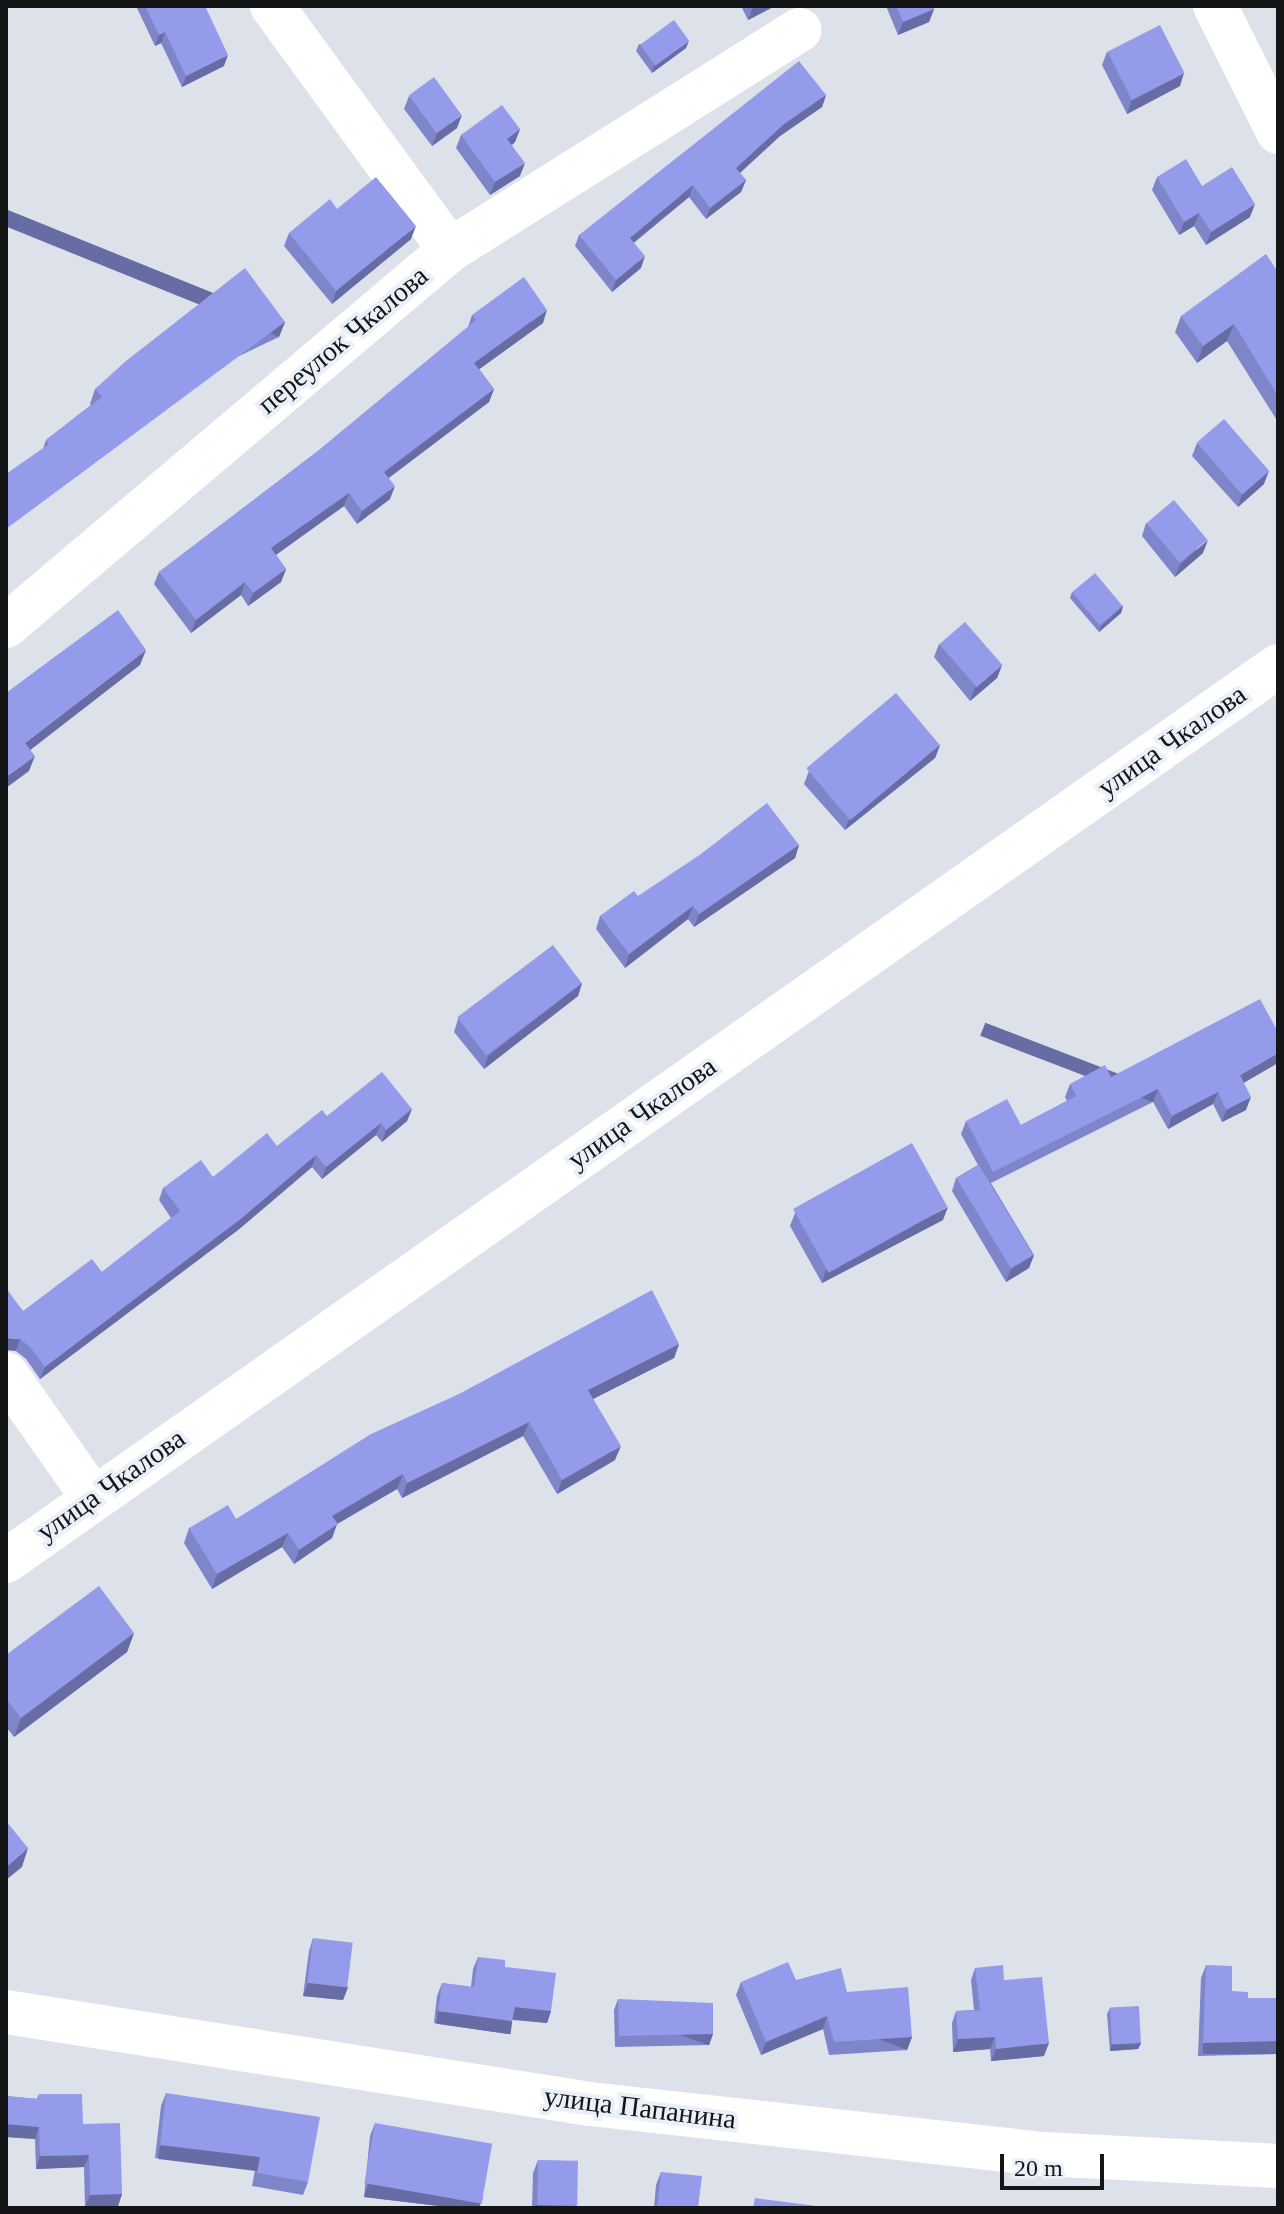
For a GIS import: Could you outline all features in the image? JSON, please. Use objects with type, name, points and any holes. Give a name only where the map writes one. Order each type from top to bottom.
[{"type":"street","name":"переулок Чкалова","points":[[6,626],[450,250],[272,6]]},
{"type":"street","points":[[1215,6],[1278,132]]},
{"type":"street","points":[[450,250],[800,30]]},
{"type":"street","name":"улица Чкалова","points":[[6,1561],[1275,677]]},
{"type":"street","points":[[6,1374],[93,1498]]},
{"type":"street","name":"улица Папанина","points":[[6,2012],[590,2104],[1043,2154],[1278,2166]]},
{"type":"building","points":[[145,6],[205,6],[228,55],[186,76],[165,32],[159,35]]},
{"type":"building","points":[[896,6],[933,6],[934,9],[903,22]]},
{"type":"building","points":[[674,20],[689,41],[655,66],[640,45]]},
{"type":"building","points":[[1160,25],[1185,73],[1132,100],[1107,52]]},
{"type":"building","points":[[799,61],[826,95],[784,124],[736,168],[746,180],[710,208],[693,185],[630,238],[645,256],[616,280],[579,235]]},
{"type":"building","points":[[434,77],[462,115],[437,133],[409,95]]},
{"type":"building","points":[[502,105],[520,129],[507,139],[525,163],[495,182],[461,135]]},
{"type":"building","points":[[1186,159],[1202,186],[1232,167],[1255,204],[1211,232],[1199,213],[1184,222],[1157,177]]},
{"type":"building","points":[[376,177],[416,226],[336,291],[289,233],[330,199],[337,209]]},
{"type":"building","points":[[1266,254],[1278,272],[1278,396],[1234,324],[1203,346],[1181,316]]},
{"type":"building","points":[[245,268],[285,322],[6,529],[6,474],[49,444],[46,440],[102,397],[95,389],[126,361]]},
{"type":"building","points":[[524,277],[547,310],[474,363],[494,389],[384,472],[395,486],[362,511],[349,493],[271,548],[286,569],[253,593],[245,582],[196,620],[159,572],[318,451],[476,320],[472,315]]},
{"type":"building","points":[[1224,419],[1269,471],[1242,495],[1197,443]]},
{"type":"building","points":[[1174,500],[1207,540],[1180,563],[1146,523]]},
{"type":"building","points":[[1095,573],[1123,606],[1100,625],[1072,592]]},
{"type":"building","points":[[118,610],[146,650],[25,743],[35,756],[6,777],[6,693]]},
{"type":"building","points":[[965,622],[1002,665],[977,687],[939,644]]},
{"type":"building","points":[[896,693],[940,745],[850,820],[806,768]]},
{"type":"building","points":[[767,803],[799,845],[699,914],[693,906],[629,954],[600,916],[634,891],[638,896],[701,854]]},
{"type":"building","points":[[553,945],[582,983],[486,1056],[457,1017]]},
{"type":"building","points":[[1260,999],[1278,1032],[1278,1053],[1240,1075],[1251,1097],[1226,1110],[1218,1092],[1172,1116],[1158,1089],[993,1172],[966,1121],[1007,1099],[1021,1125],[1076,1096],[1070,1084],[1105,1065],[1111,1077]]},
{"type":"building","points":[[382,1072],[412,1109],[386,1130],[381,1123],[326,1167],[316,1155],[242,1218],[45,1367],[20,1339],[6,1338],[6,1288],[23,1311],[92,1259],[102,1272],[180,1211],[163,1188],[201,1160],[213,1177],[267,1133],[277,1146],[322,1110],[327,1116]]},
{"type":"building","points":[[912,1143],[947,1207],[828,1273],[793,1209]]},
{"type":"building","points":[[979,1165],[1033,1255],[1011,1268],[957,1178]]},
{"type":"building","points":[[652,1290],[679,1344],[588,1390],[621,1446],[562,1480],[529,1422],[407,1483],[403,1474],[332,1516],[338,1524],[299,1550],[288,1533],[217,1574],[189,1528],[228,1505],[236,1519],[371,1434],[459,1394]]},
{"type":"building","points":[[99,1586],[134,1633],[21,1718],[6,1699],[6,1655]]},
{"type":"building","points":[[6,1821],[28,1848],[6,1867]]},
{"type":"building","points":[[313,1938],[353,1943],[347,1988],[308,1983]]},
{"type":"building","points":[[478,1957],[505,1960],[505,1967],[556,1973],[551,2011],[515,2007],[512,2021],[438,2011],[442,1983],[474,1987]]},
{"type":"building","points":[[788,1962],[796,1980],[841,1968],[847,1992],[908,1987],[912,2037],[834,2042],[827,2016],[766,2042],[741,1982]]},
{"type":"building","points":[[1003,1965],[1004,1980],[1042,1977],[1049,2043],[996,2049],[995,2037],[958,2039],[956,2011],[980,2010],[975,1968]]},
{"type":"building","points":[[1206,1965],[1232,1966],[1232,1991],[1248,1992],[1248,1998],[1278,1998],[1278,2041],[1203,2043]]},
{"type":"building","points":[[618,1999],[713,2003],[713,2034],[619,2036]]},
{"type":"building","points":[[1139,2006],[1141,2043],[1112,2044],[1110,2008]]},
{"type":"building","points":[[166,2093],[320,2117],[308,2182],[257,2173],[260,2157],[160,2145]]},
{"type":"building","points":[[39,2094],[82,2094],[83,2124],[120,2123],[122,2194],[90,2195],[89,2155],[40,2156],[39,2127],[6,2124],[6,2096],[39,2099]]},
{"type":"building","points":[[375,2123],[492,2144],[482,2204],[364,2183]]},
{"type":"building","points":[[538,2160],[578,2161],[577,2206],[537,2205]]},
{"type":"building","points":[[661,2172],[702,2176],[698,2208],[657,2208]]},
{"type":"building","points":[[755,2198],[832,2208],[753,2208]]}]
